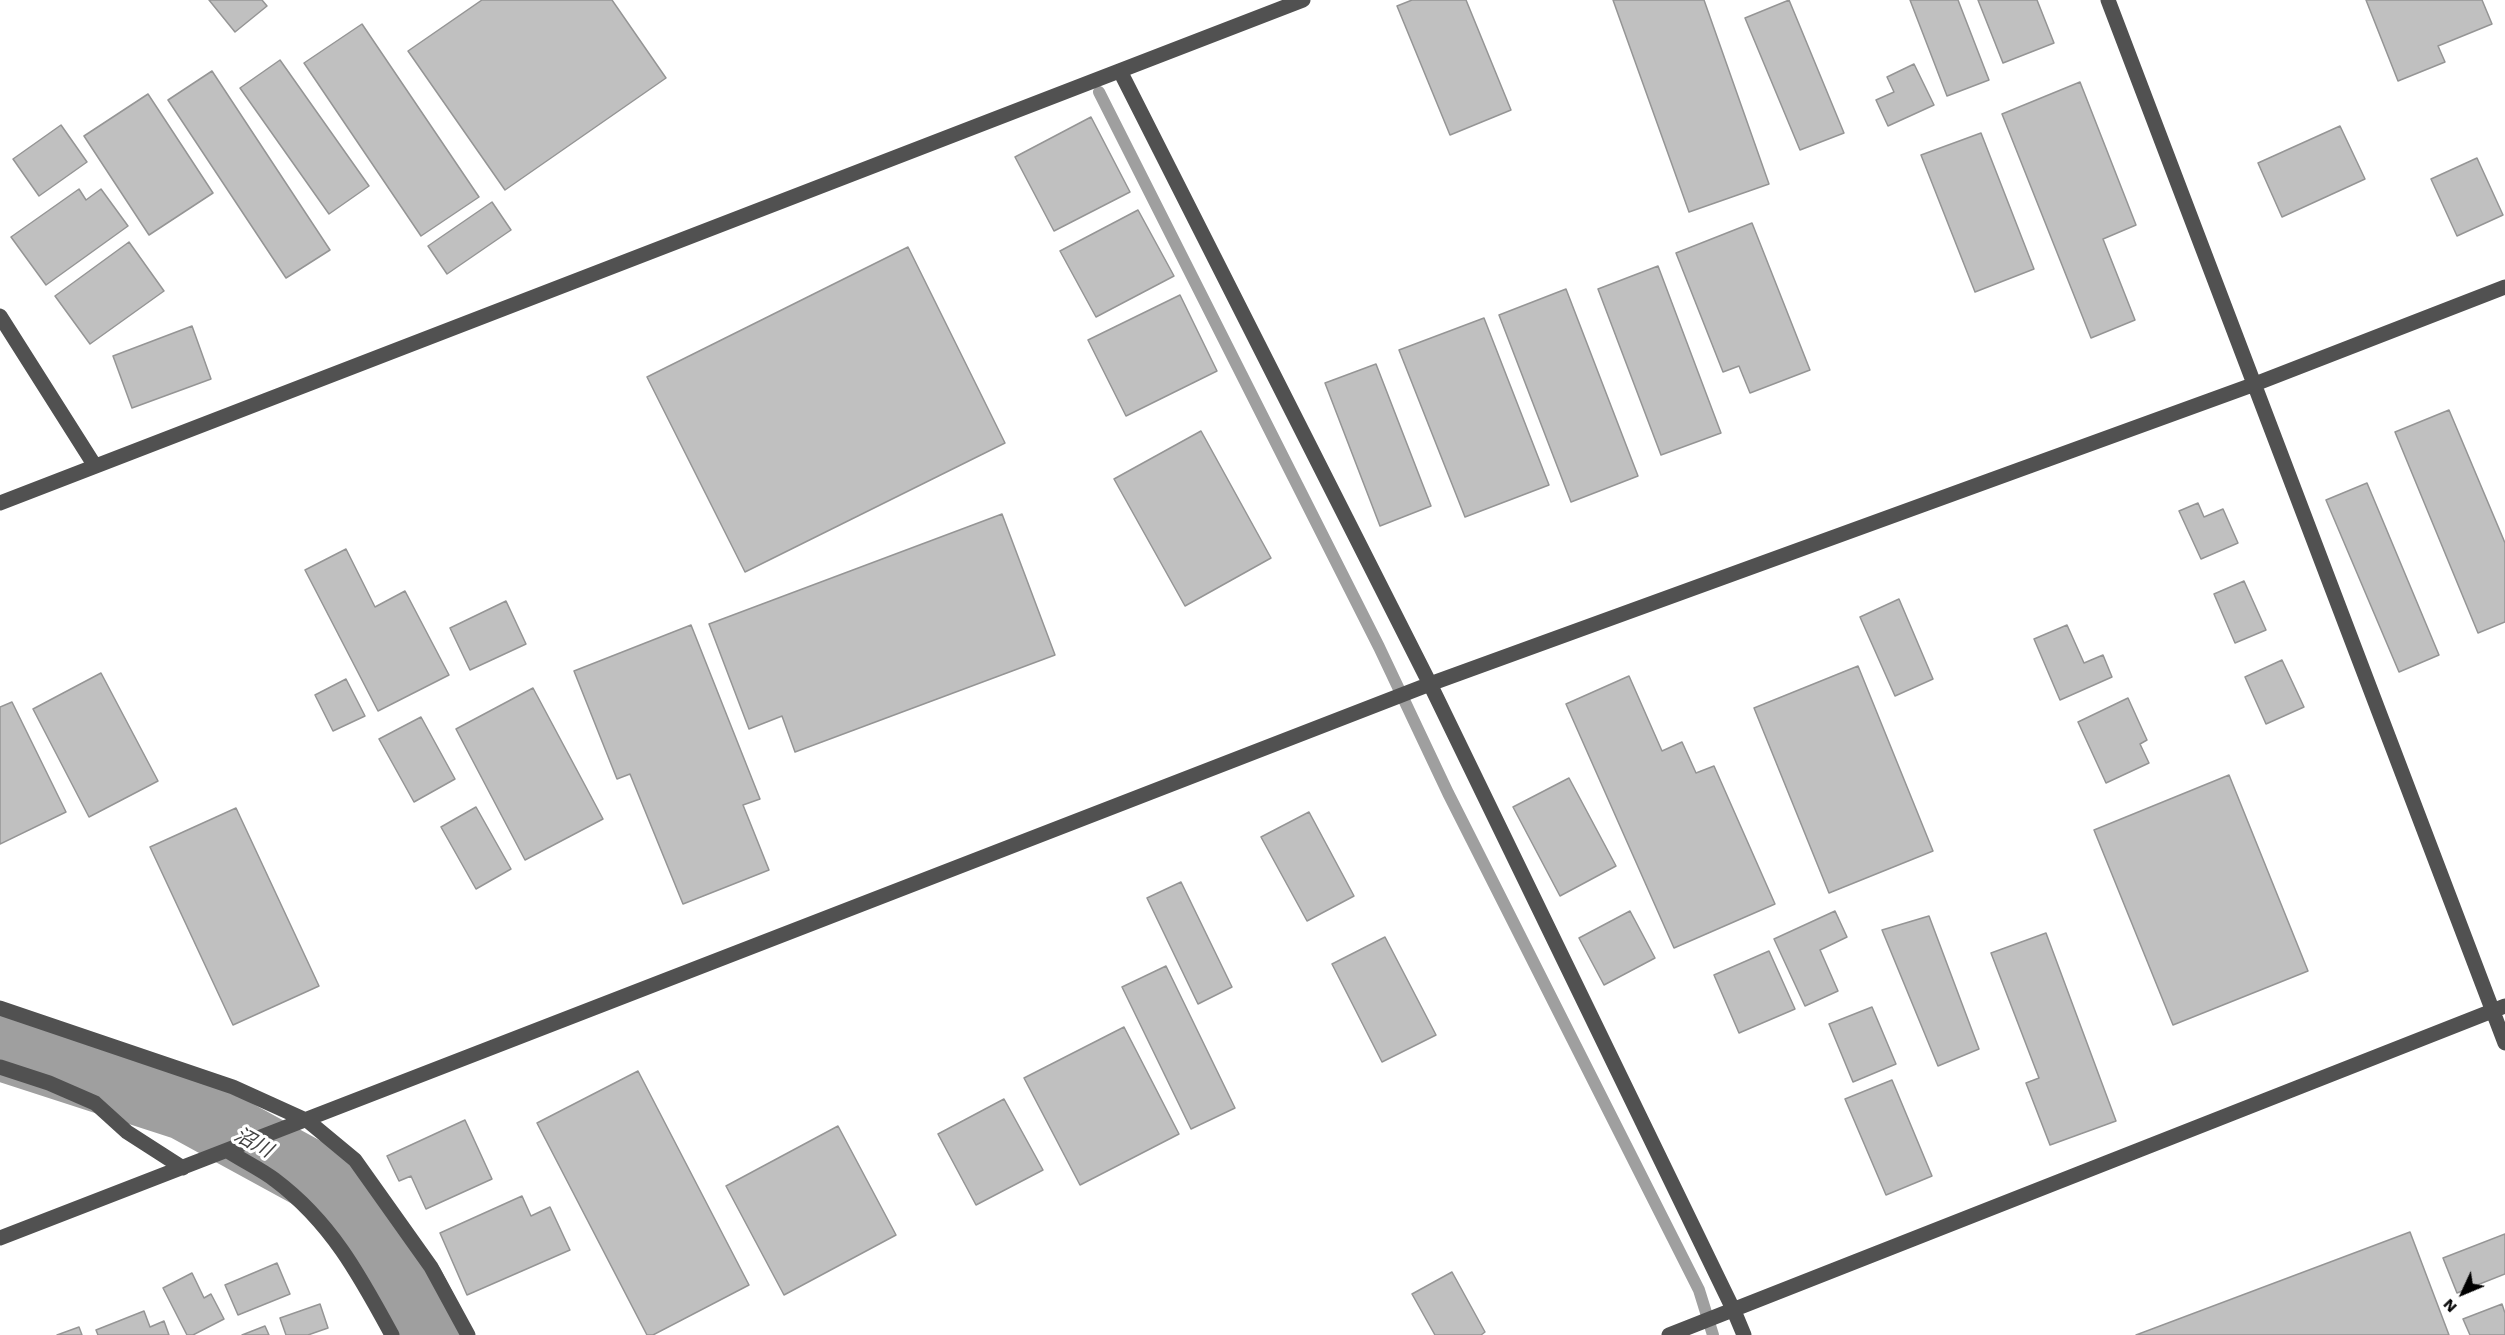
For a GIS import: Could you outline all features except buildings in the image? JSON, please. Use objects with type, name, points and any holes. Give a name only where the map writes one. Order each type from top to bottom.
[{"type":"street","points":[[0,503],[1120,71],[1272,5],[1303,0]]},
{"type":"street","points":[[2108,0],[2255,384],[2499,1008],[2505,1043]]},
{"type":"street","points":[[1120,71],[1431,684],[1730,1312],[1744,1335]]},
{"type":"street","points":[[0,1238],[308,1121],[1431,684],[2255,384],[2505,287]]},
{"type":"street","points":[[0,316],[95,466]]},
{"type":"street","points":[[0,1008],[234,1087],[308,1121],[355,1160],[431,1267],[468,1335]]},
{"type":"street","points":[[1670,1335],[2499,1008]]},
{"type":"street","points":[[0,1067],[49,1083],[95,1103],[127,1131],[183,1168]]},
{"type":"street","points":[[228,1151],[275,1180],[317,1218],[357,1269],[392,1335]]},
{"type":"waterway","points":[[1099,92],[1379,647],[1448,793],[1699,1290],[1713,1335]]},
{"type":"waterway","name":"沼川","points":[[0,1046],[185,1106],[324,1182],[410,1285],[436,1335]]}]
